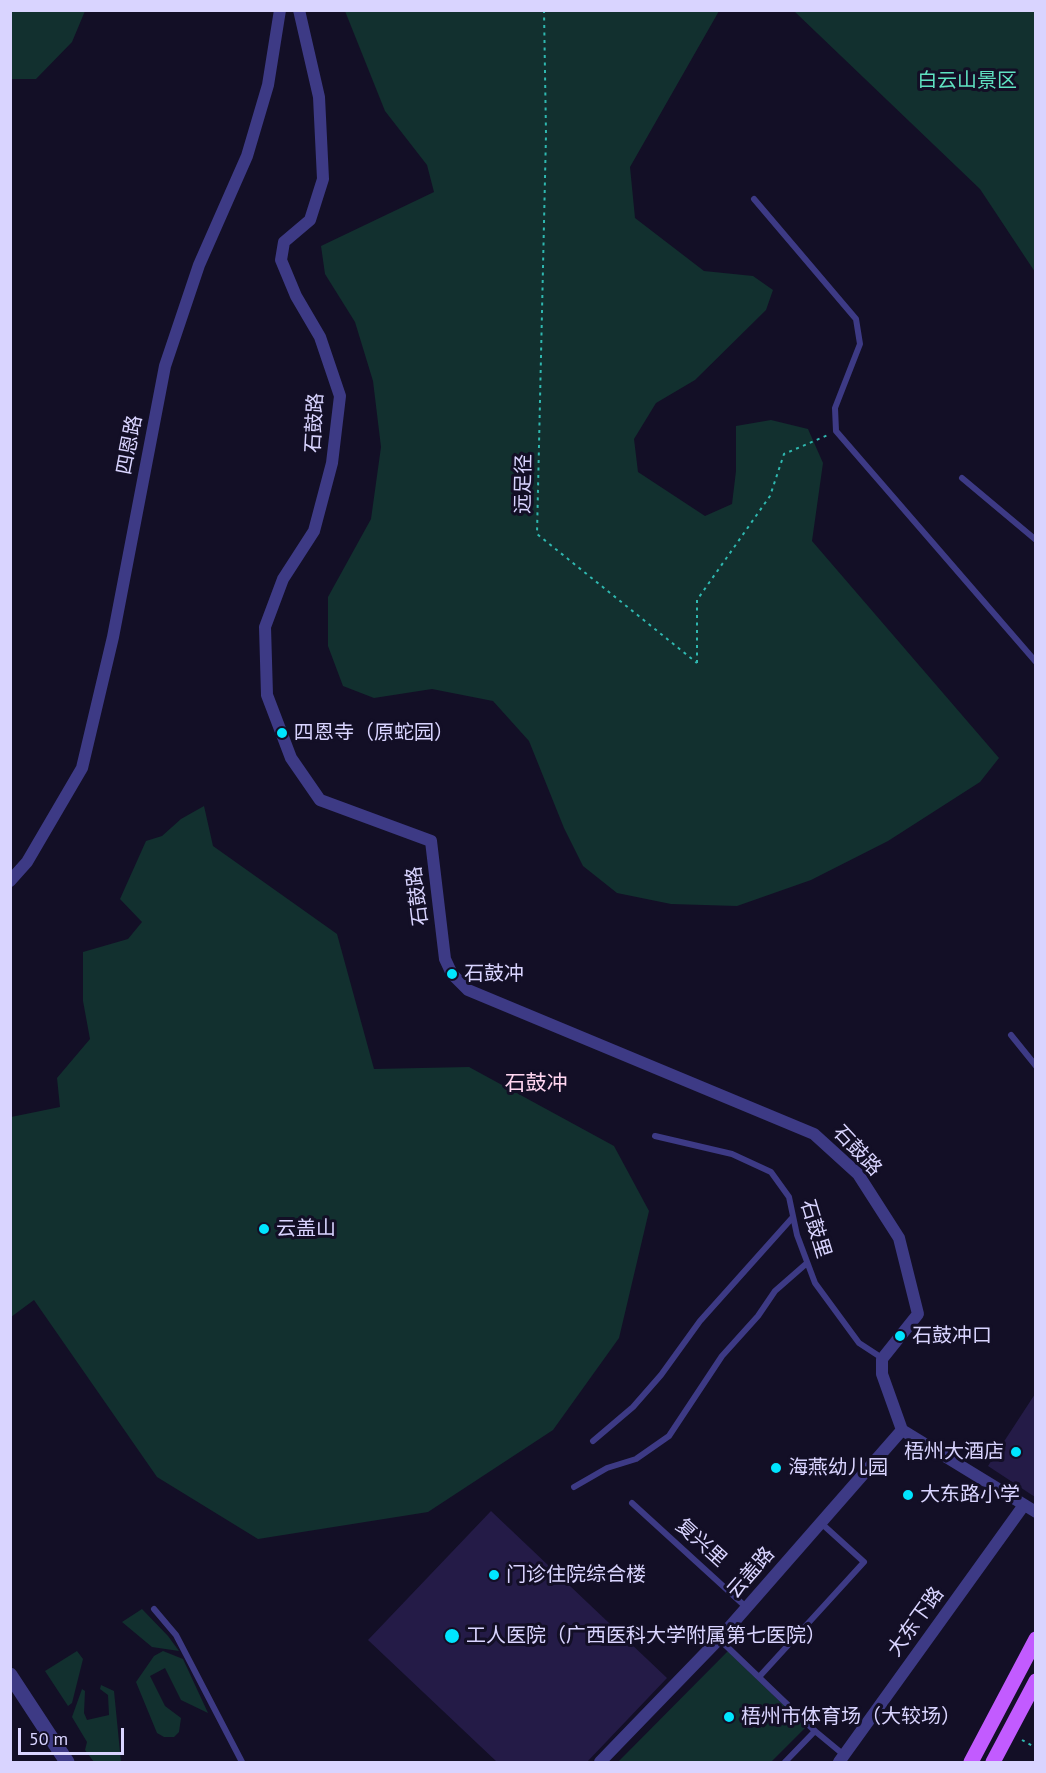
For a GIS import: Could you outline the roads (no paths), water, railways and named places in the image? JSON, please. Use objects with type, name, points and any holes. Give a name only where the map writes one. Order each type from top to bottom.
[{"type":"main road","points":[[971,1762],[1035,1639]]},
{"type":"main road","points":[[993,1762],[1035,1681]]},
{"type":"street","name":"四恩路","points":[[10,881],[27,862],[82,768],[112,637],[165,366],[199,265],[247,156],[268,85],[280,10]]},
{"type":"street","name":"石鼓路","points":[[298,10],[319,97],[323,179],[310,220],[284,242],[281,260],[296,296],[320,337],[340,396],[332,463],[314,531],[284,579],[265,627],[267,695],[291,758],[320,800],[431,841],[445,959],[452,974],[468,990],[814,1134],[858,1174],[899,1238],[918,1314],[882,1359]]},
{"type":"street","points":[[882,1359],[882,1374],[902,1430],[1035,1512]]},
{"type":"street","name":"云盖路","points":[[600,1762],[719,1639],[902,1430]]},
{"type":"street","name":"大东下路","points":[[842,1759],[1024,1505]]},
{"type":"street","points":[[10,1675],[67,1762]]},
{"type":"lane","points":[[754,199],[856,319],[860,344],[835,408],[836,431],[1035,662]]},
{"type":"lane","points":[[962,478],[1035,540]]},
{"type":"lane","points":[[1011,1035],[1035,1066]]},
{"type":"lane","name":"石鼓里","points":[[655,1136],[732,1154],[771,1173],[789,1197],[807,1263],[815,1283],[859,1343],[882,1359]]},
{"type":"lane","points":[[593,1441],[633,1407],[662,1375],[700,1322],[794,1217]]},
{"type":"lane","points":[[574,1487],[607,1468],[636,1459],[669,1436],[723,1356],[758,1316],[775,1291],[807,1263]]},
{"type":"lane","name":"复兴里","points":[[632,1503],[747,1608]]},
{"type":"lane","points":[[759,1677],[864,1562],[821,1523]]},
{"type":"lane","points":[[154,1608],[176,1635],[242,1762]]},
{"type":"lane","points":[[719,1639],[842,1759]]},
{"type":"lane","points":[[785,1762],[815,1731]]},
{"type":"place","name":"四恩寺（原蛇园）","points":[[282,733]]},
{"type":"place","name":"石鼓冲","points":[[452,974]]},
{"type":"place","name":"云盖山","points":[[264,1229]]},
{"type":"place","name":"石鼓冲口","points":[[900,1336]]},
{"type":"place","name":"梧州大酒店","points":[[1016,1452]]},
{"type":"place","name":"海燕幼儿园","points":[[776,1468]]},
{"type":"place","name":"大东路小学","points":[[908,1495]]},
{"type":"place","name":"门诊住院综合楼","points":[[494,1575]]},
{"type":"place","name":"工人医院（广西医科大学附属第七医院）","points":[[452,1636]]},
{"type":"place","name":"梧州市体育场（大较场）","points":[[729,1717]]},
{"type":"district","name":"石鼓冲","points":[[536,1084]]},
{"type":"park label","name":"白云山景区","points":[[967,81]]}]
